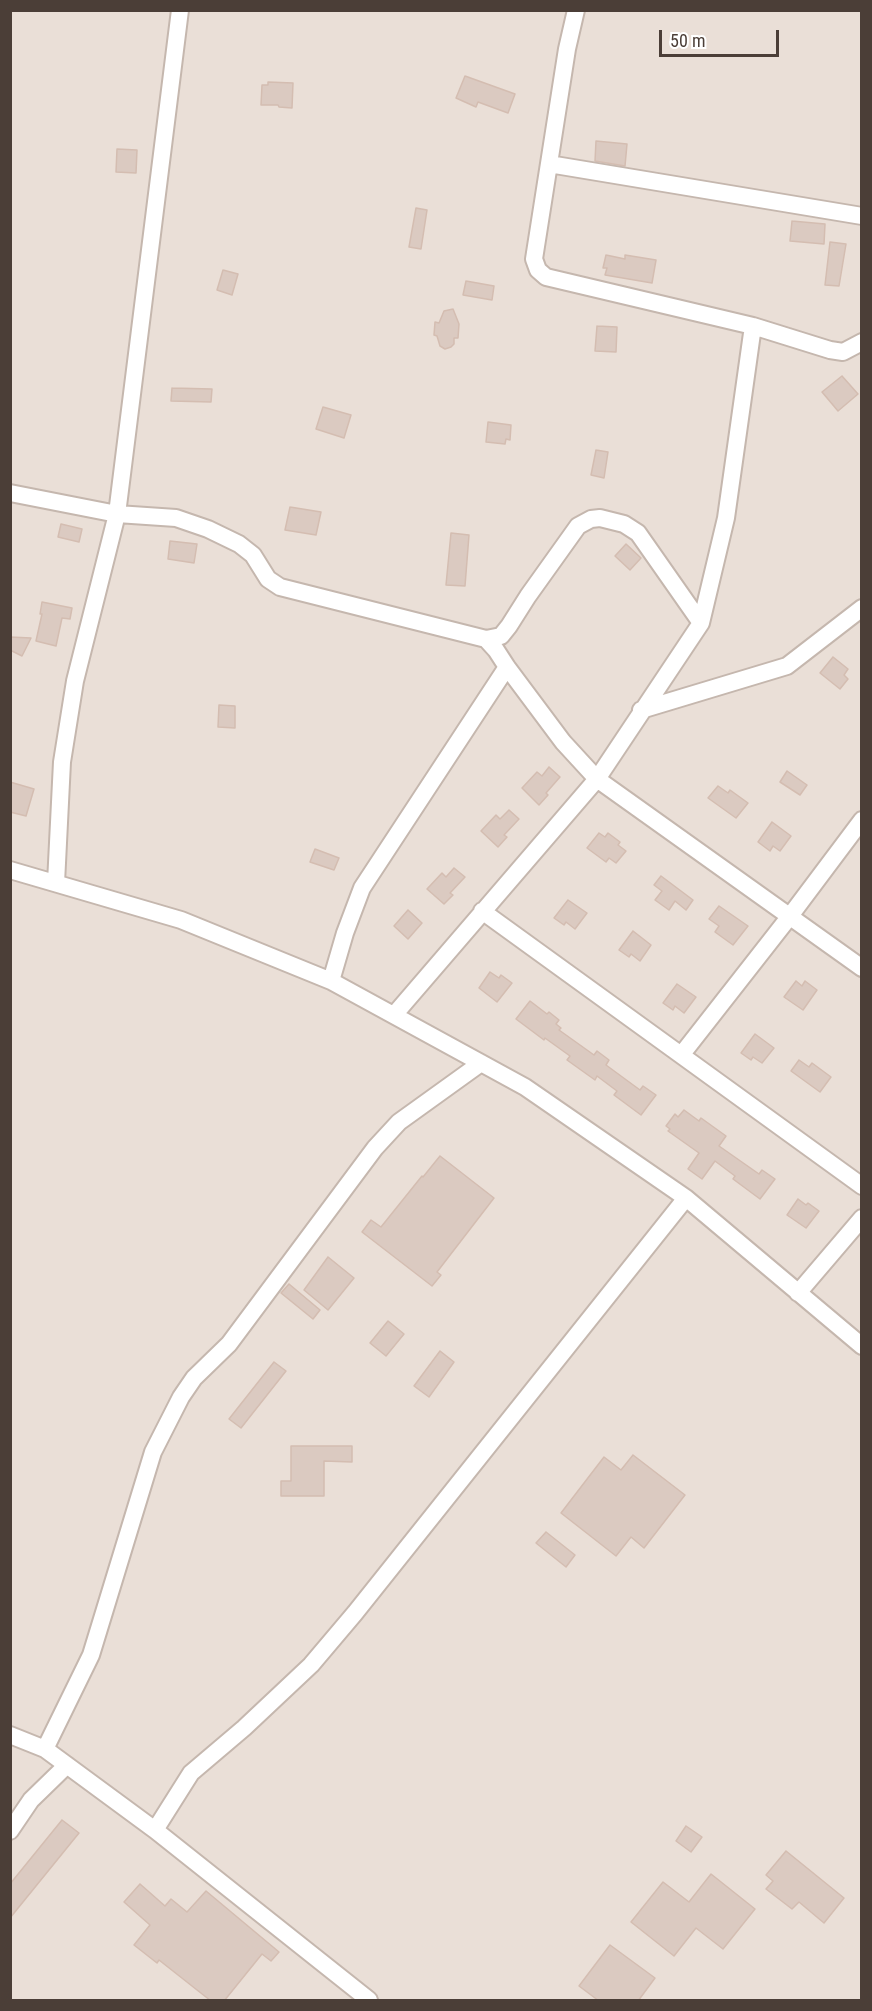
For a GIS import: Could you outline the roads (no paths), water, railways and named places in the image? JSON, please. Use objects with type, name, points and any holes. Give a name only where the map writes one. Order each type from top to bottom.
[{"type":"street","points":[[56,883],[62,762],[75,681],[117,514],[180,10]]},
{"type":"street","points":[[576,10],[567,49],[534,259],[538,270],[546,277],[753,326],[830,350],[843,352],[861,342]]},
{"type":"street","points":[[549,164],[861,216]]},
{"type":"street","points":[[394,1015],[597,779],[701,622],[726,518],[753,326]]},
{"type":"street","points":[[10,493],[117,514],[176,518],[208,529],[238,544],[253,555],[268,579],[280,587],[486,639],[501,636],[579,526],[591,519],[600,518],[624,524],[638,533],[701,622]]},
{"type":"street","points":[[641,710],[787,666],[861,608]]},
{"type":"street","points":[[486,639],[563,742],[597,779],[861,968]]},
{"type":"street","points":[[331,981],[345,933],[362,888],[507,667]]},
{"type":"street","points":[[682,1054],[861,820]]},
{"type":"street","points":[[10,870],[181,920],[331,981],[525,1087],[686,1198],[861,1346]]},
{"type":"street","points":[[482,911],[861,1186]]},
{"type":"street","points":[[45,1749],[91,1655],[153,1452],[194,1378],[229,1344],[375,1148],[399,1122],[481,1063]]},
{"type":"street","points":[[155,1830],[191,1773],[244,1728],[311,1665],[355,1613],[686,1198]]},
{"type":"street","points":[[798,1293],[861,1218]]},
{"type":"street","points":[[10,1735],[45,1749],[155,1830],[369,2001]]},
{"type":"street","points":[[10,1832],[30,1800],[67,1765]]}]
